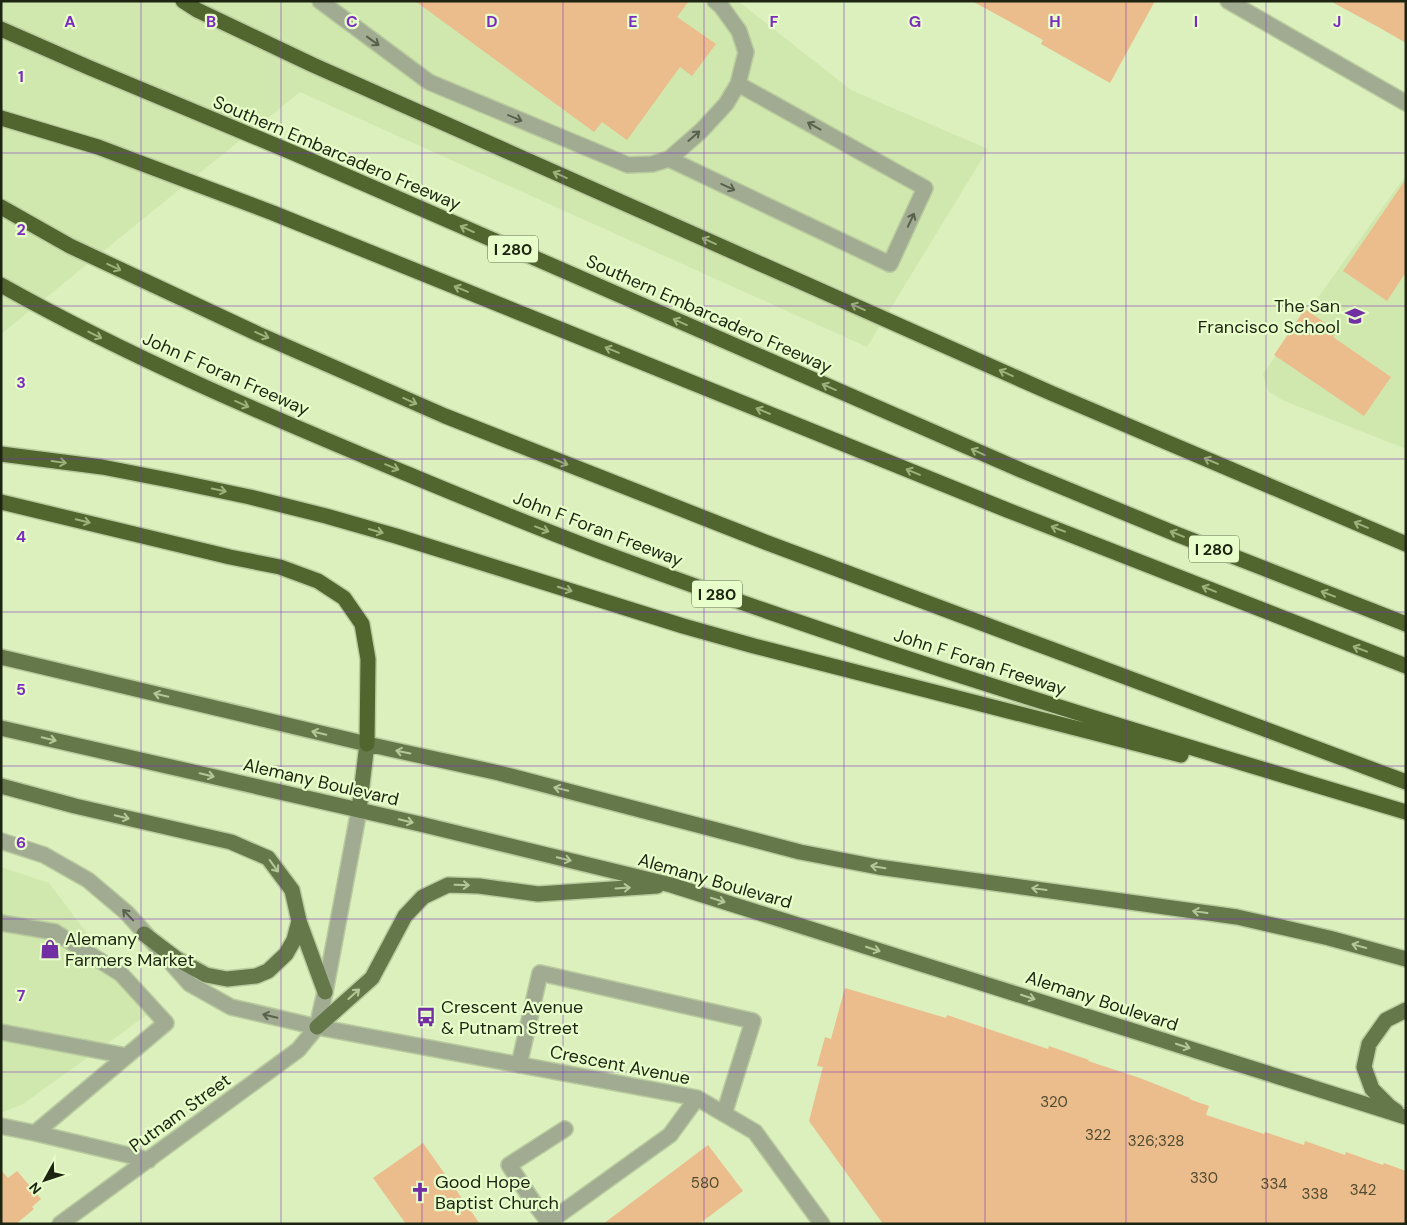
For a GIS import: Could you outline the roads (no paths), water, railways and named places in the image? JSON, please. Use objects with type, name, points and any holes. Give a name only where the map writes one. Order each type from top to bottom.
[{"type":"highway","points":[[182,1],[197,10],[314,65],[1051,392],[1406,544]]},
{"type":"highway","name":"Southern Embarcadero Freeway","points":[[1,29],[296,154],[1023,471],[1406,624]]},
{"type":"highway","points":[[1,118],[98,147],[273,213],[1007,510],[1406,666]]},
{"type":"highway","points":[[1,207],[70,246],[258,334],[454,420],[756,538],[1406,782]]},
{"type":"highway","name":"John F Foran Freeway","points":[[1,285],[51,313],[191,381],[485,506],[612,556],[821,630],[1048,704],[1406,812]]},
{"type":"highway","points":[[6,455],[102,467],[250,497],[326,516],[754,646],[1406,812]]},
{"type":"highway","points":[[1,502],[230,557],[280,567],[318,581],[344,598],[362,624],[368,659],[367,744]]},
{"type":"main road","points":[[1,657],[367,744],[499,773],[800,852],[878,867],[1237,917],[1329,938],[1406,959]]},
{"type":"main road","name":"Alemany Boulevard","points":[[1,728],[359,810],[671,885],[1406,1116]]},
{"type":"main road","points":[[359,810],[367,744]]},
{"type":"main road","points":[[1,786],[75,806],[231,842],[268,858],[292,890],[299,921],[325,992]]},
{"type":"main road","points":[[317,1027],[372,978],[405,916],[423,897],[448,885],[479,886],[538,894],[671,885]]},
{"type":"main road","points":[[144,934],[178,959],[206,975],[227,979],[256,976],[268,971],[286,954],[294,940],[299,921]]},
{"type":"main road","points":[[1406,1010],[1386,1020],[1369,1044],[1364,1067],[1372,1089],[1389,1106],[1406,1116]]},
{"type":"street","points":[[320,1],[429,82],[628,165],[652,164],[669,158],[726,104],[738,84],[746,52],[739,31],[721,6],[715,1]]},
{"type":"street","points":[[1228,1],[1406,103]]},
{"type":"street","points":[[669,158],[890,264],[925,188],[738,84]]},
{"type":"street","points":[[317,1027],[359,810]]},
{"type":"street","name":"Crescent Avenue","points":[[1,841],[44,854],[88,880],[127,913],[190,984],[231,1008],[317,1027],[697,1098],[755,1132],[822,1224]]},
{"type":"street","points":[[1,922],[55,932],[121,974],[166,1023],[36,1133]]},
{"type":"street","points":[[519,1065],[540,973],[753,1021],[724,1114]]},
{"type":"street","name":"Putnam Street","points":[[60,1224],[298,1050],[317,1027]]},
{"type":"street","points":[[1,1032],[127,1056]]},
{"type":"street","points":[[565,1129],[509,1165],[548,1223],[670,1135],[697,1098]]},
{"type":"street","points":[[1,1126],[149,1160]]},
{"type":"place","name":"The San Francisco School","points":[[1355,316]]},
{"type":"place","name":"Alemany Farmers Market","points":[[50,949]]},
{"type":"place","name":"Crescent Avenue & Putnam Street","points":[[426,1017]]},
{"type":"place","name":"Good Hope Baptist Church","points":[[420,1192]]}]
